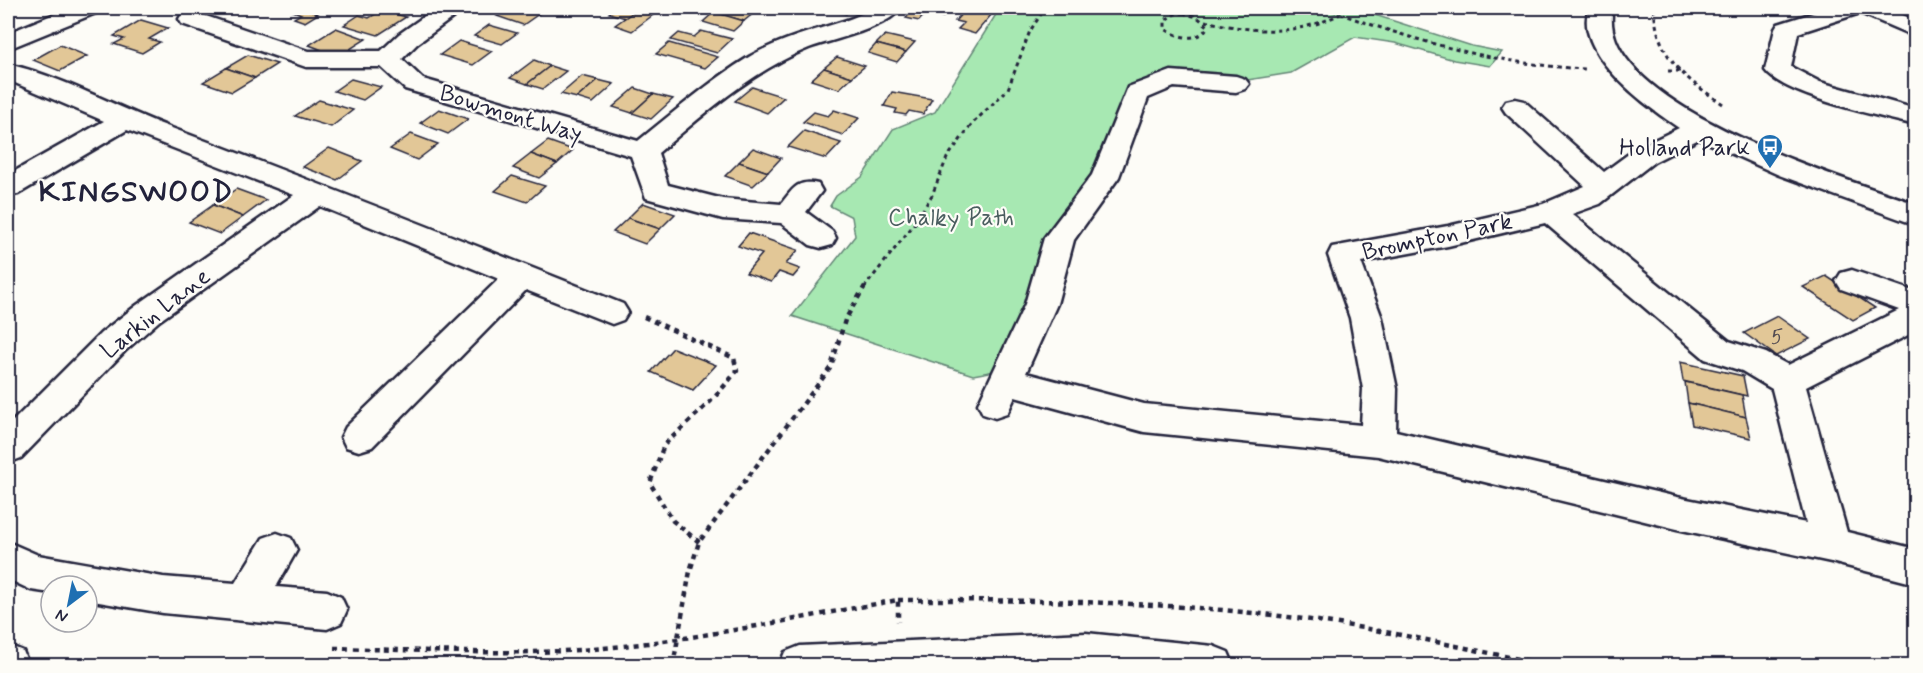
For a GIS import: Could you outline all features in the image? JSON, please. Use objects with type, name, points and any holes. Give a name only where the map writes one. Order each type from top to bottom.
[{"type":"street","points":[[8,42],[88,8]]},
{"type":"street","points":[[191,19],[306,59],[388,59],[408,39],[451,8]]},
{"type":"street","points":[[821,238],[788,214],[723,208],[656,191],[643,152],[698,106],[792,35],[857,25],[889,8]]},
{"type":"street","points":[[1852,8],[1787,29],[1778,70],[1811,88],[1916,117]]},
{"type":"street","points":[[1869,8],[1916,30]]},
{"type":"street","points":[[1595,9],[1600,30],[1610,53],[1623,70],[1649,96],[1697,129],[1755,155],[1916,215]]},
{"type":"street","points":[[208,52],[239,35]]},
{"type":"street","name":"Bowmont Way","points":[[388,59],[414,84],[643,152]]},
{"type":"street","points":[[8,72],[39,82],[125,120],[612,312]]},
{"type":"street","points":[[1236,84],[1171,79],[1137,93],[1105,177],[1059,238],[1041,304],[999,392],[1144,418],[1378,441],[1677,513],[1831,545],[1916,567]]},
{"type":"street","points":[[1515,107],[1604,188]]},
{"type":"street","points":[[8,187],[125,120]]},
{"type":"street","name":"Brompton Park","points":[[1378,441],[1380,389],[1366,318],[1344,255],[1448,236],[1550,212],[1590,197],[1644,156],[1697,129]]},
{"type":"street","points":[[788,214],[808,191]]},
{"type":"street","name":"Larkin Lane","points":[[8,447],[113,342],[148,313],[316,194]]},
{"type":"street","points":[[1550,212],[1717,350],[1754,362],[1787,381],[1831,545]]},
{"type":"street","points":[[359,437],[521,276]]},
{"type":"street","points":[[1852,281],[1916,304]]},
{"type":"street","points":[[1787,381],[1916,316]]},
{"type":"street","points":[[245,603],[277,550]]},
{"type":"street","points":[[8,559],[31,572],[162,595],[245,603],[327,629]]},
{"type":"street","points":[[800,666],[1086,653],[1213,666]]},
{"type":"path","points":[[673,666],[690,571],[699,542],[831,367],[845,320],[869,279],[915,223],[932,195],[947,158],[971,125],[1008,89],[1030,31],[1045,8]]},
{"type":"path","points":[[1180,8],[1183,14]]},
{"type":"path","points":[[1325,8],[1395,34],[1506,61],[1573,69],[1623,70]]},
{"type":"path","points":[[1654,8],[1654,30],[1664,51],[1680,71]]},
{"type":"path","points":[[1175,14],[1183,14],[1200,17],[1208,26],[1207,31],[1195,37],[1178,36],[1165,29],[1164,20],[1175,14]]},
{"type":"path","points":[[1205,21],[1266,33],[1315,27],[1340,14]]},
{"type":"path","points":[[612,312],[640,315],[735,358],[737,371],[714,398],[664,445],[650,483],[673,521],[699,542]]},
{"type":"path","points":[[898,600],[898,661]]},
{"type":"path","points":[[327,629],[495,651],[590,649],[677,640],[898,600],[997,600],[1169,605],[1325,622],[1552,666]]},
{"type":"green space","name":"Chalky Path","points":[[1000,8],[1353,8],[1472,46],[1502,52],[1490,66],[1454,60],[1395,43],[1355,37],[1291,73],[1241,81],[1132,91],[1096,174],[1027,304],[995,371],[973,375],[792,316],[855,236],[852,217],[830,206],[836,196],[862,177],[893,129],[935,112]]},
{"type":"building","points":[[313,8],[308,10],[318,14],[305,22],[294,18],[301,14],[288,9]]},
{"type":"building","points":[[510,8],[523,8],[540,13],[523,25],[497,16]]},
{"type":"building","points":[[616,8],[639,8],[625,18],[609,13]]},
{"type":"building","points":[[639,8],[661,9],[632,31],[615,25]]},
{"type":"building","points":[[720,8],[760,8],[744,21],[714,12]]},
{"type":"building","points":[[830,8],[853,8],[846,14],[828,10]]},
{"type":"building","points":[[915,8],[951,8],[943,17],[926,13],[919,21],[906,18]]},
{"type":"building","points":[[967,8],[997,8],[975,34],[958,29],[964,23],[955,21]]},
{"type":"building","points":[[382,10],[406,17],[378,35],[344,25],[359,15],[369,18]]},
{"type":"building","points":[[714,12],[744,21],[733,31],[703,22]]},
{"type":"building","points":[[141,20],[168,28],[149,39],[160,42],[142,53],[114,44],[124,39],[114,36]]},
{"type":"building","points":[[489,25],[517,33],[502,44],[474,36]]},
{"type":"building","points":[[336,28],[366,39],[339,56],[309,45]]},
{"type":"building","points":[[701,31],[732,39],[717,53],[671,40],[679,33],[694,37]]},
{"type":"building","points":[[885,35],[915,42],[906,52],[876,44]]},
{"type":"building","points":[[459,41],[492,51],[473,65],[440,55]]},
{"type":"building","points":[[669,43],[718,57],[705,68],[656,54]]},
{"type":"building","points":[[876,44],[906,52],[897,62],[868,53]]},
{"type":"building","points":[[60,45],[87,56],[60,71],[33,60]]},
{"type":"building","points":[[248,55],[277,64],[255,78],[226,68]]},
{"type":"building","points":[[837,57],[865,66],[852,77],[824,68]]},
{"type":"building","points":[[534,60],[550,66],[527,84],[510,78]]},
{"type":"building","points":[[550,66],[566,71],[543,89],[527,84]]},
{"type":"building","points":[[226,68],[255,78],[232,92],[203,82]]},
{"type":"building","points":[[824,68],[852,77],[839,89],[811,80]]},
{"type":"building","points":[[582,76],[598,80],[577,98],[561,94]]},
{"type":"building","points":[[351,79],[381,87],[363,100],[334,91]]},
{"type":"building","points":[[598,80],[614,84],[593,103],[577,98]]},
{"type":"building","points":[[752,87],[784,97],[767,113],[735,101]]},
{"type":"building","points":[[635,88],[653,94],[632,113],[613,107]]},
{"type":"building","points":[[892,92],[932,99],[923,114],[909,111],[906,115],[895,113],[897,109],[884,106]]},
{"type":"building","points":[[653,94],[673,99],[651,119],[632,113]]},
{"type":"building","points":[[319,100],[353,110],[331,127],[295,116]]},
{"type":"building","points":[[439,109],[468,119],[448,134],[420,123]]},
{"type":"building","points":[[834,110],[859,118],[843,135],[803,122],[814,112],[828,116]]},
{"type":"building","points":[[804,131],[841,143],[826,159],[788,147]]},
{"type":"building","points":[[411,134],[438,144],[417,160],[390,149]]},
{"type":"building","points":[[548,141],[573,150],[557,164],[531,154]]},
{"type":"building","points":[[329,148],[362,161],[337,180],[303,167]]},
{"type":"building","points":[[753,148],[781,158],[768,172],[739,162]]},
{"type":"building","points":[[531,154],[557,164],[539,178],[513,168]]},
{"type":"building","points":[[739,162],[768,172],[753,186],[725,176]]},
{"type":"building","points":[[512,176],[545,186],[527,202],[495,191]]},
{"type":"building","points":[[236,189],[266,200],[243,217],[213,205]]},
{"type":"building","points":[[643,203],[675,214],[660,229],[628,218]]},
{"type":"building","points":[[213,205],[243,217],[220,234],[189,222]]},
{"type":"building","points":[[628,218],[660,229],[645,244],[613,232]]},
{"type":"building","points":[[749,233],[798,250],[786,264],[800,269],[793,277],[779,272],[771,282],[746,273],[762,254],[738,246]]},
{"type":"building","points":[[1826,276],[1875,308],[1853,320],[1803,287]]},
{"type":"building","points":[[1777,316],[1810,339],[1776,356],[1744,333]]},
{"type":"building","points":[[673,348],[716,365],[693,390],[651,372]]},
{"type":"building","points":[[1680,362],[1743,376],[1747,396],[1683,381]]},
{"type":"building","points":[[1685,382],[1742,395],[1746,417],[1688,403]]},
{"type":"building","points":[[1688,403],[1746,417],[1751,438],[1692,425]]},
{"type":"place","name":"Holland Park","points":[[1770,170]]},
{"type":"district","name":"KINGSWOOD","points":[[136,191]]}]
